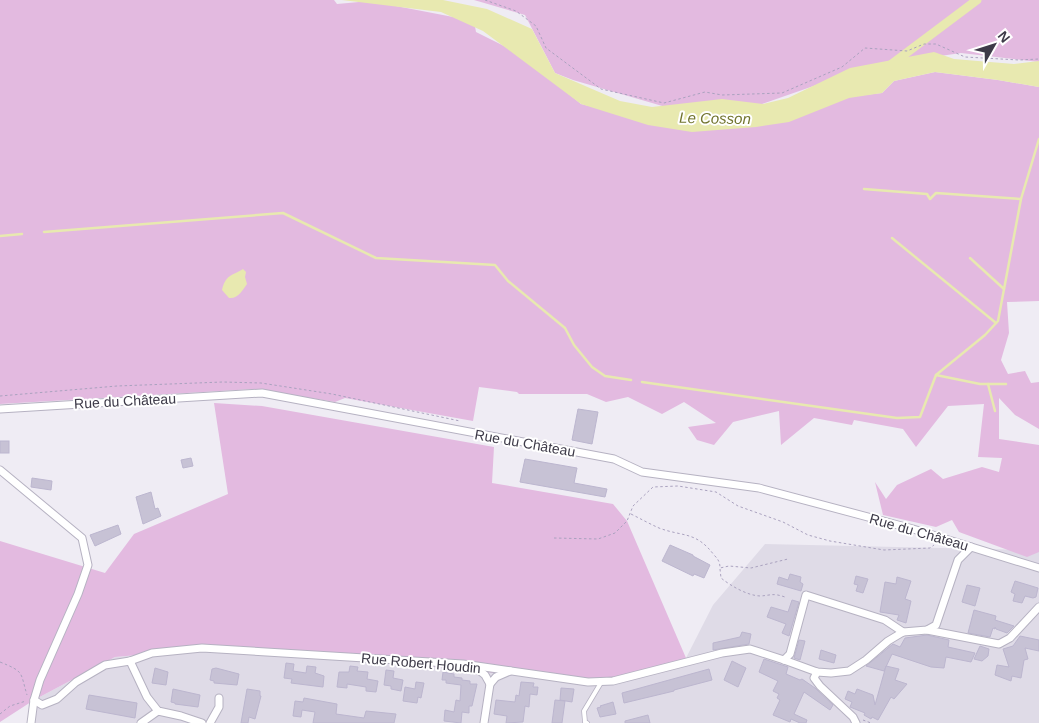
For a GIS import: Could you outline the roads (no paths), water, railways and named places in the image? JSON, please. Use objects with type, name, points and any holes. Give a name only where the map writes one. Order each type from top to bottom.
[{"type":"street","name":"Rue du Château","points":[[0,409],[262,394],[614,459],[642,472],[759,488],[942,538],[1039,568]]},
{"type":"street","points":[[0,470],[82,538],[88,565],[78,594],[40,680],[34,700],[31,723]]},
{"type":"street","points":[[927,630],[936,625],[958,560],[971,547]]},
{"type":"street","points":[[784,660],[790,654],[806,595],[886,620],[903,632]]},
{"type":"street","points":[[856,723],[853,717],[820,686],[814,678],[817,672],[850,671],[888,641],[903,632],[927,630],[999,644],[1010,638],[1039,607]]},
{"type":"street","name":"Rue Robert Houdin","points":[[34,700],[42,705],[57,699],[76,682],[105,665],[130,661],[152,653],[202,648],[463,664],[588,682],[613,681],[722,652],[750,649],[817,672]]},
{"type":"street","points":[[130,661],[147,697],[158,711],[202,723]]},
{"type":"street","points":[[475,666],[485,675],[490,684]]},
{"type":"street","points":[[484,723],[490,684],[496,678],[511,670]]},
{"type":"street","points":[[210,723],[219,707],[219,698]]},
{"type":"street","points":[[141,723],[158,711]]},
{"type":"lane","points":[[587,723],[584,722],[584,710],[602,681]]},
{"type":"water","name":"Le Cosson","points":[[342,0],[443,0],[487,9],[532,29],[555,73],[620,101],[652,107],[722,99],[763,104],[788,98],[850,68],[934,52],[954,59],[1014,64],[1039,61],[1039,87],[935,72],[894,81],[882,93],[849,98],[789,122],[756,127],[692,132],[648,125],[581,104],[483,31],[441,12]]},
{"type":"water","points":[[243,269],[246,272],[247,284],[237,296],[229,298],[222,290],[225,281]]},
{"type":"waterway","points":[[889,66],[977,0]]},
{"type":"waterway","points":[[642,382],[897,418],[920,417],[936,375],[985,335],[998,321],[1021,199],[1039,139]]},
{"type":"waterway","points":[[864,189],[927,194],[930,199],[936,193],[1021,199]]},
{"type":"waterway","points":[[44,232],[283,213],[376,258],[495,265],[508,281],[565,328],[574,345],[592,367],[605,376],[631,380]]},
{"type":"waterway","points":[[0,236],[22,234]]},
{"type":"waterway","points":[[892,238],[996,323]]},
{"type":"waterway","points":[[970,258],[1004,289]]},
{"type":"waterway","points":[[936,375],[980,384],[1006,384]]},
{"type":"waterway","points":[[988,384],[995,411]]}]
